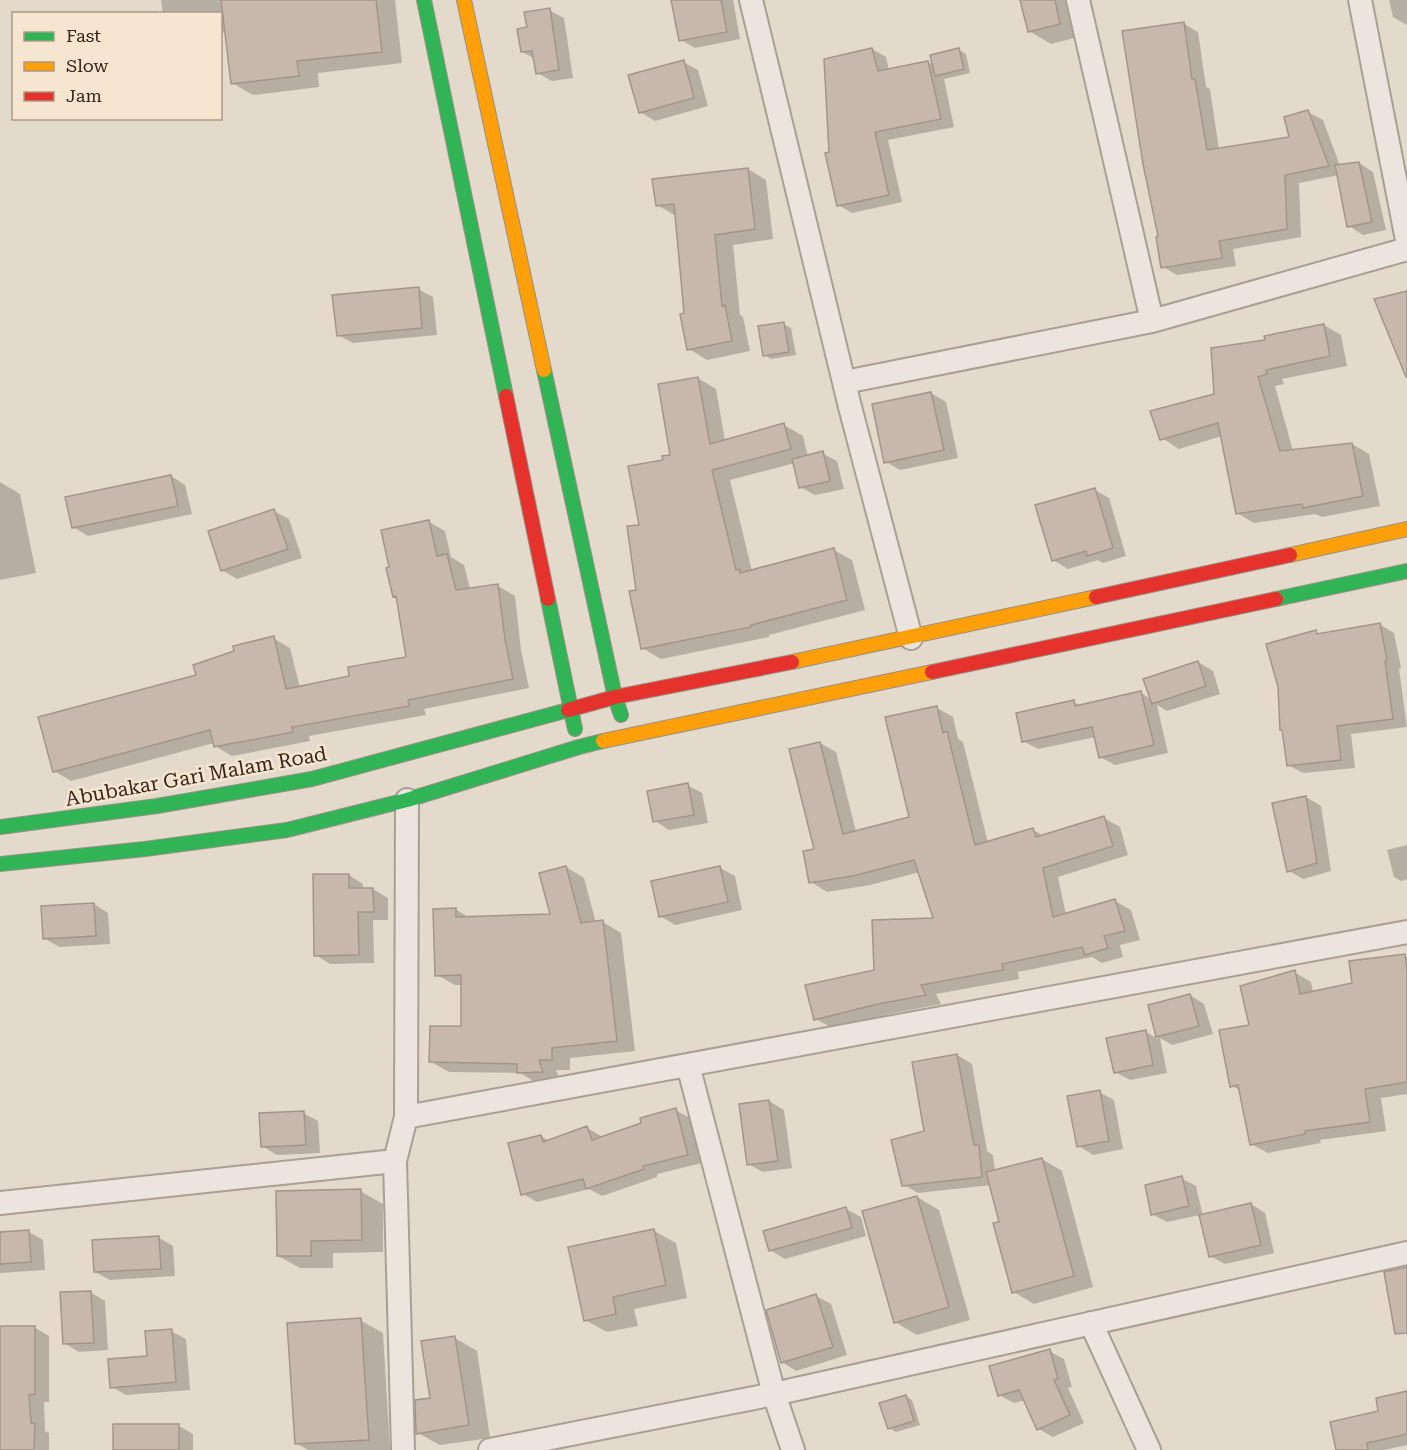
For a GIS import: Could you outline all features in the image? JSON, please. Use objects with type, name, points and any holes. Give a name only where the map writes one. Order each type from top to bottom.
[{"type":"street","points":[[424,0],[579,747]]},
{"type":"street","points":[[464,0],[615,697],[627,736]]},
{"type":"street","points":[[751,0],[844,382],[911,638]]},
{"type":"street","points":[[1078,0],[1152,321]]},
{"type":"street","points":[[1360,0],[1407,240]]},
{"type":"street","points":[[844,382],[1152,321],[1407,249]]},
{"type":"street","name":"Abubakar Gari Malam Road","points":[[0,827],[157,806],[312,779],[615,697],[911,638],[1407,529]]},
{"type":"street","points":[[0,864],[145,849],[287,830],[407,800],[579,747],[1407,571]]},
{"type":"street","points":[[403,1450],[395,1161],[406,1117],[407,800]]},
{"type":"street","points":[[406,1117],[1407,932]]},
{"type":"street","points":[[688,1065],[774,1394],[793,1450]]},
{"type":"street","points":[[0,1203],[395,1161]]},
{"type":"street","points":[[490,1450],[774,1394],[1407,1253]]},
{"type":"street","points":[[1091,1323],[1149,1450]]},
{"type":"building","points":[[221,0],[376,0],[382,52],[297,61],[299,76],[231,84]]},
{"type":"building","points":[[671,0],[721,0],[727,32],[679,41]]},
{"type":"building","points":[[1020,0],[1055,0],[1060,24],[1028,32]]},
{"type":"building","points":[[550,8],[559,70],[536,74],[532,51],[521,52],[517,29],[527,27],[524,12]]},
{"type":"building","points":[[1184,22],[1192,79],[1195,79],[1207,150],[1289,137],[1284,117],[1308,110],[1329,166],[1285,175],[1287,229],[1219,241],[1222,258],[1161,268],[1156,237],[1158,236],[1143,164],[1122,31]]},
{"type":"building","points":[[872,48],[878,71],[928,61],[941,119],[875,132],[889,195],[837,206],[825,153],[829,152],[824,59]]},
{"type":"building","points":[[959,48],[964,69],[935,76],[930,55]]},
{"type":"building","points":[[684,60],[694,98],[639,113],[628,75]]},
{"type":"building","points":[[1359,162],[1372,222],[1347,227],[1335,165]]},
{"type":"building","points":[[748,168],[755,229],[715,235],[722,306],[725,305],[732,341],[687,350],[680,314],[684,313],[674,204],[656,206],[652,179]]},
{"type":"building","points":[[419,287],[422,328],[337,336],[332,295]]},
{"type":"building","points":[[1407,291],[1407,377],[1406,377],[1374,299]]},
{"type":"building","points":[[784,322],[789,352],[763,356],[758,326]]},
{"type":"building","points":[[1324,324],[1330,356],[1266,370],[1267,374],[1258,377],[1280,451],[1352,443],[1363,496],[1303,508],[1302,504],[1236,514],[1218,423],[1160,440],[1150,411],[1214,394],[1211,348],[1265,340],[1264,336]]},
{"type":"building","points":[[698,377],[710,444],[784,423],[791,449],[712,470],[736,570],[740,569],[740,573],[834,548],[847,600],[751,625],[751,627],[641,649],[629,591],[636,590],[627,526],[639,525],[628,466],[663,460],[662,456],[670,455],[658,384]]},
{"type":"building","points":[[931,392],[944,450],[884,463],[872,404]]},
{"type":"building","points":[[823,451],[830,481],[799,488],[792,459]]},
{"type":"building","points":[[171,475],[178,506],[72,528],[65,497]]},
{"type":"building","points":[[1095,488],[1113,548],[1087,556],[1086,551],[1052,561],[1035,505]]},
{"type":"building","points":[[274,509],[288,549],[221,571],[208,531]]},
{"type":"building","points":[[429,520],[437,556],[447,554],[456,590],[498,584],[513,679],[408,700],[409,706],[292,727],[293,732],[214,747],[210,730],[53,772],[38,717],[196,675],[193,665],[234,651],[233,646],[274,636],[286,689],[349,676],[348,667],[406,657],[396,596],[393,597],[386,568],[389,567],[381,530]]},
{"type":"building","points":[[1380,623],[1387,660],[1385,661],[1393,719],[1337,726],[1341,760],[1287,766],[1282,730],[1280,730],[1278,687],[1266,644],[1316,630],[1317,634]]},
{"type":"building","points":[[1198,661],[1206,686],[1152,704],[1143,679]]},
{"type":"building","points":[[1141,691],[1154,745],[1099,758],[1092,727],[1022,742],[1016,713],[1074,700],[1075,706]]},
{"type":"building","points":[[937,706],[943,733],[947,731],[975,845],[1033,828],[1036,837],[1104,816],[1113,846],[1043,868],[1053,917],[1115,899],[1125,931],[1104,936],[1108,948],[1085,955],[1082,947],[1002,964],[1003,970],[921,985],[926,995],[814,1020],[805,985],[874,970],[872,920],[933,918],[914,860],[853,876],[809,883],[803,851],[814,849],[789,749],[820,742],[843,834],[909,817],[885,717]]},
{"type":"building","points":[[688,783],[694,815],[653,822],[647,791]]},
{"type":"building","points":[[1306,796],[1317,863],[1287,872],[1272,803]]},
{"type":"building","points":[[566,866],[581,923],[603,920],[617,1041],[552,1048],[552,1060],[539,1060],[543,1072],[517,1073],[517,1064],[429,1062],[430,1026],[461,1026],[461,975],[435,976],[433,909],[456,908],[456,917],[550,914],[539,873]]},
{"type":"building","points":[[720,866],[728,902],[659,917],[651,881]]},
{"type":"building","points":[[313,874],[349,874],[349,888],[373,888],[374,912],[358,912],[359,955],[314,956]]},
{"type":"building","points":[[94,903],[96,936],[43,939],[41,906]]},
{"type":"building","points":[[1405,954],[1407,1082],[1365,1089],[1370,1122],[1305,1131],[1305,1134],[1250,1145],[1238,1085],[1230,1087],[1219,1030],[1249,1025],[1240,986],[1295,970],[1300,994],[1352,983],[1349,961]]},
{"type":"building","points":[[1190,994],[1199,1026],[1156,1037],[1148,1005]]},
{"type":"building","points":[[1146,1030],[1153,1065],[1114,1073],[1106,1038]]},
{"type":"building","points":[[957,1054],[974,1145],[979,1145],[982,1177],[902,1186],[891,1140],[924,1131],[912,1062]]},
{"type":"building","points":[[1100,1090],[1109,1141],[1077,1147],[1067,1096]]},
{"type":"building","points":[[769,1100],[778,1161],[747,1165],[739,1104]]},
{"type":"building","points":[[676,1108],[688,1155],[643,1166],[644,1169],[586,1189],[583,1179],[521,1195],[508,1143],[541,1135],[543,1142],[587,1126],[592,1140],[641,1123],[640,1118]]},
{"type":"building","points":[[304,1111],[306,1145],[261,1147],[259,1113]]},
{"type":"building","points":[[1042,1158],[1074,1276],[1012,1293],[993,1223],[999,1222],[986,1172]]},
{"type":"building","points":[[1182,1176],[1189,1206],[1151,1215],[1145,1185]]},
{"type":"building","points":[[361,1189],[362,1240],[311,1241],[311,1256],[277,1256],[276,1191]]},
{"type":"building","points":[[917,1196],[949,1307],[894,1323],[862,1211]]},
{"type":"building","points":[[1251,1203],[1261,1245],[1209,1257],[1199,1215]]},
{"type":"building","points":[[846,1207],[852,1228],[769,1251],[763,1231]]},
{"type":"building","points":[[654,1229],[666,1285],[613,1297],[616,1314],[584,1321],[568,1247]]},
{"type":"building","points":[[29,1230],[31,1262],[0,1264],[0,1232]]},
{"type":"building","points":[[159,1236],[161,1269],[94,1272],[92,1240]]},
{"type":"building","points":[[1407,1267],[1407,1333],[1395,1334],[1384,1272]]},
{"type":"building","points":[[91,1291],[94,1343],[63,1344],[60,1292]]},
{"type":"building","points":[[816,1294],[833,1347],[781,1363],[766,1310]]},
{"type":"building","points":[[361,1318],[369,1440],[295,1444],[287,1323]]},
{"type":"building","points":[[0,1326],[35,1326],[35,1394],[29,1395],[31,1423],[35,1423],[34,1450],[0,1450]]},
{"type":"building","points":[[172,1329],[176,1382],[110,1388],[108,1359],[147,1356],[145,1331]]},
{"type":"building","points":[[455,1336],[469,1425],[416,1434],[415,1400],[430,1398],[421,1341]]},
{"type":"building","points":[[1050,1349],[1058,1379],[1054,1380],[1070,1415],[1037,1430],[1019,1390],[998,1396],[989,1366]]},
{"type":"building","points":[[1407,1391],[1407,1434],[1367,1443],[1368,1450],[1336,1450],[1330,1422],[1378,1411],[1376,1398]]},
{"type":"building","points":[[906,1395],[914,1421],[888,1429],[879,1403]]},
{"type":"building","points":[[113,1424],[179,1424],[179,1450],[113,1450]]},
{"type":"traffic: fast","points":[[424,0],[506,396]]},
{"type":"traffic: fast","points":[[544,370],[615,697],[621,715]]},
{"type":"traffic: fast","points":[[1276,599],[1407,571]]},
{"type":"traffic: fast","points":[[548,599],[575,729]]},
{"type":"traffic: fast","points":[[0,827],[157,806],[312,779],[568,710]]},
{"type":"traffic: fast","points":[[0,864],[145,849],[287,830],[407,800],[603,741]]},
{"type":"traffic: slow","points":[[464,0],[544,370]]},
{"type":"traffic: slow","points":[[1290,555],[1407,529]]},
{"type":"traffic: slow","points":[[792,662],[1096,597]]},
{"type":"traffic: slow","points":[[603,741],[932,672]]},
{"type":"traffic: jam","points":[[506,396],[548,599]]},
{"type":"traffic: jam","points":[[1096,597],[1290,555]]},
{"type":"traffic: jam","points":[[932,672],[1276,599]]},
{"type":"traffic: jam","points":[[568,710],[615,697],[792,662]]}]
